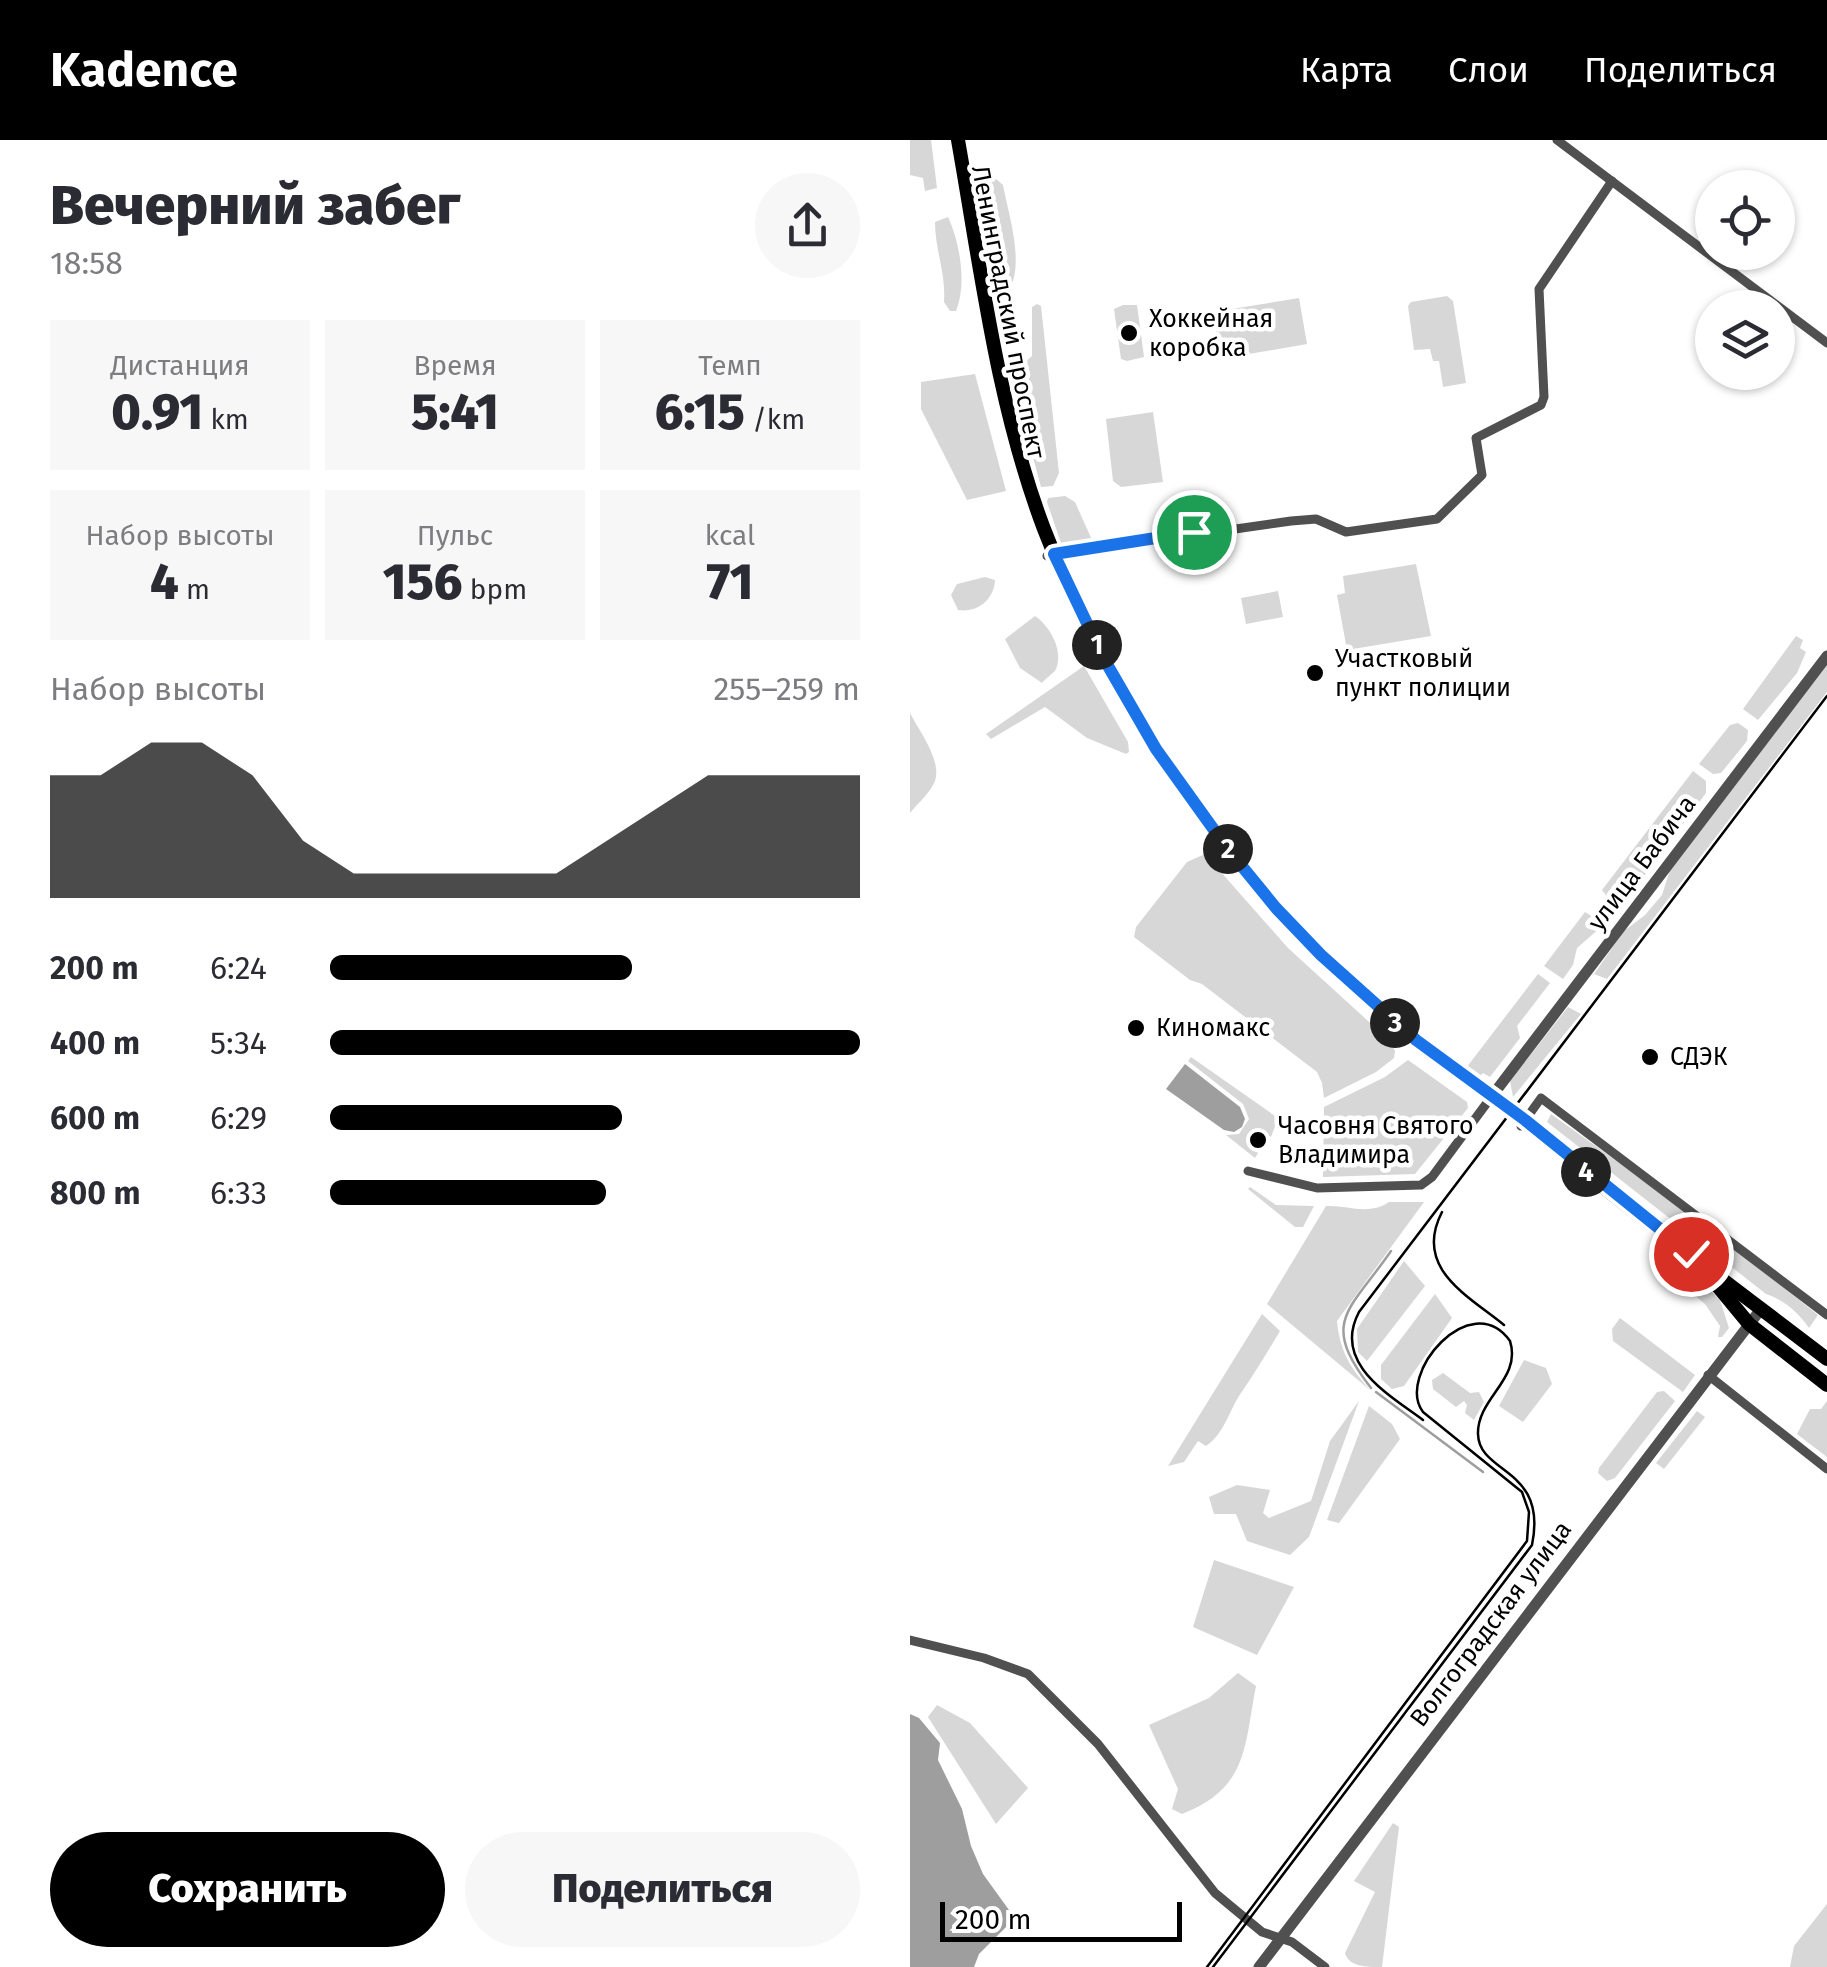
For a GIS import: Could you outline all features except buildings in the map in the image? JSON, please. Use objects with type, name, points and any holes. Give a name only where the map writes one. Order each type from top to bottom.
[{"type":"main road","name":"Ленинградский проспект","points":[[955,140],[1005,399],[1051,555],[1128,704],[1182,786],[1246,872],[1321,955],[1416,1040],[1827,1358]]},
{"type":"main road","name":"Ленинградский проспект","points":[[1691,1254],[1749,1324],[1827,1385]]},
{"type":"street","points":[[1557,140],[1827,343]]},
{"type":"street","points":[[1051,555],[1194,532],[1316,518],[1346,532],[1437,518],[1482,474],[1476,438],[1541,404],[1544,398],[1539,289],[1612,181]]},
{"type":"street","name":"улица Бабича","points":[[1489,1100],[1827,656]]},
{"type":"street","points":[[1523,1123],[1541,1098],[1827,1315]]},
{"type":"street","points":[[1248,1171],[1326,1188],[1424,1184],[1489,1100]]},
{"type":"street","name":"Волгоградская улица","points":[[1259,1967],[1761,1309]]},
{"type":"street","points":[[1708,1375],[1827,1469]]},
{"type":"street","points":[[910,1640],[984,1658],[1028,1674],[1098,1744],[1215,1893],[1262,1932],[1292,1942],[1325,1967]]},
{"type":"shaded area","points":[[910,140],[931,140],[937,188],[925,191],[923,178],[910,175]]},
{"type":"shaded area","points":[[988,178],[1003,185],[1015,248],[1014,279],[998,302],[993,296],[977,204],[979,189]]},
{"type":"shaded area","points":[[948,217],[961,264],[956,311],[950,311],[944,302],[935,232],[935,222]]},
{"type":"shaded area","points":[[1447,296],[1453,301],[1466,383],[1443,387],[1439,361],[1433,361],[1430,349],[1414,350],[1408,306],[1411,302]]},
{"type":"shaded area","points":[[1299,298],[1307,344],[1220,359],[1213,312]]},
{"type":"shaded area","name":"Хоккейная коробка","points":[[1137,305],[1144,357],[1127,361],[1121,359],[1114,309]]},
{"type":"shaded area","points":[[1041,306],[1059,473],[1053,486],[1041,487],[1011,375],[1032,356],[1032,307]]},
{"type":"shaded area","points":[[975,374],[1006,491],[967,500],[921,409],[921,382]]},
{"type":"shaded area","points":[[1153,412],[1163,482],[1121,487],[1113,481],[1106,419]]},
{"type":"shaded area","points":[[1065,496],[1075,502],[1092,540],[1082,547],[1062,546],[1047,502],[1048,498]]},
{"type":"shaded area","points":[[1416,564],[1431,636],[1347,650],[1337,595],[1345,593],[1343,576]]},
{"type":"shaded area","points":[[985,577],[995,580],[988,599],[978,607],[958,610],[951,595],[957,584]]},
{"type":"shaded area","points":[[1278,591],[1283,617],[1246,624],[1241,598]]},
{"type":"shaded area","points":[[1035,616],[1051,633],[1058,656],[1055,671],[1042,683],[1020,668],[1005,639]]},
{"type":"shaded area","points":[[1796,636],[1803,640],[1800,648],[1806,652],[1797,673],[1758,720],[1743,709]]},
{"type":"shaded area","points":[[1827,664],[1827,692],[1607,979],[1594,974],[1624,931],[1662,895],[1670,870]]},
{"type":"shaded area","points":[[1084,666],[1128,742],[1129,752],[1087,738],[1045,707],[991,739],[986,734]]},
{"type":"shaded area","points":[[910,713],[933,755],[936,773],[931,789],[910,813]]},
{"type":"shaded area","points":[[1738,723],[1748,730],[1747,741],[1721,773],[1713,774],[1699,764],[1730,725]]},
{"type":"shaded area","points":[[1693,771],[1706,781],[1706,793],[1615,915],[1609,916],[1597,907],[1606,895],[1602,890]]},
{"type":"shaded area","points":[[1205,854],[1288,948],[1390,1041],[1394,1058],[1376,1072],[1324,1098],[1317,1072],[1134,937],[1136,927],[1187,862]]},
{"type":"shaded area","points":[[1585,912],[1600,921],[1601,927],[1577,948],[1573,965],[1563,979],[1544,966]]},
{"type":"shaded area","points":[[1538,974],[1550,983],[1517,1026],[1520,1038],[1490,1077],[1483,1073],[1476,1081],[1463,1072]]},
{"type":"shaded area","points":[[1568,1007],[1581,1014],[1513,1097],[1510,1081]]},
{"type":"shaded area","points":[[1191,1057],[1278,1118],[1271,1137],[1257,1128],[1246,1142],[1258,1153],[1255,1158],[1226,1135],[1239,1134],[1249,1119],[1243,1104],[1188,1061]]},
{"type":"shaded area","points":[[1408,1060],[1467,1102],[1468,1108],[1415,1174],[1323,1177],[1324,1107],[1385,1077]]},
{"type":"shaded area","points":[[1185,1064],[1240,1107],[1245,1119],[1242,1127],[1234,1132],[1224,1130],[1166,1089]]},
{"type":"shaded area","points":[[1551,1114],[1696,1218],[1818,1315],[1809,1328],[1791,1308],[1766,1294],[1547,1122]]},
{"type":"shaded area","points":[[1250,1187],[1276,1205],[1314,1206],[1303,1227],[1295,1227]]},
{"type":"shaded area","points":[[1389,1202],[1424,1202],[1337,1321],[1347,1358],[1370,1390],[1267,1304],[1326,1206],[1366,1209]]},
{"type":"shaded area","points":[[1404,1261],[1425,1286],[1367,1361],[1358,1352],[1357,1329]]},
{"type":"shaded area","points":[[1685,1270],[1720,1300],[1729,1328],[1722,1337],[1718,1337],[1720,1326],[1705,1304],[1676,1280]]},
{"type":"shaded area","points":[[1435,1294],[1452,1318],[1404,1386],[1392,1389],[1381,1379],[1381,1365]]},
{"type":"shaded area","points":[[1262,1314],[1280,1331],[1222,1428],[1206,1446],[1198,1441],[1184,1462],[1168,1466]]},
{"type":"shaded area","points":[[1620,1318],[1695,1375],[1683,1392],[1613,1341],[1612,1329]]},
{"type":"shaded area","points":[[1524,1360],[1546,1368],[1552,1384],[1523,1422],[1499,1406]]},
{"type":"shaded area","points":[[1443,1373],[1470,1393],[1479,1392],[1484,1402],[1474,1420],[1465,1413],[1464,1401],[1456,1407],[1433,1389],[1432,1380]]},
{"type":"shaded area","points":[[1664,1391],[1675,1401],[1615,1478],[1607,1481],[1598,1473],[1599,1468],[1657,1392]]},
{"type":"shaded area","points":[[1359,1401],[1309,1537],[1290,1555],[1247,1541],[1236,1514],[1214,1514],[1209,1497],[1237,1485],[1270,1490],[1263,1513],[1269,1518],[1311,1501],[1330,1441]]},
{"type":"shaded area","points":[[1827,1401],[1827,1457],[1797,1434],[1810,1409],[1821,1409]]},
{"type":"shaded area","points":[[1369,1406],[1392,1424],[1400,1439],[1339,1523],[1327,1520]]},
{"type":"shaded area","points":[[1697,1411],[1705,1417],[1664,1469],[1656,1463]]},
{"type":"shaded area","points":[[1214,1560],[1294,1587],[1257,1655],[1193,1627]]},
{"type":"shaded area","points":[[1238,1673],[1256,1686],[1239,1764],[1220,1792],[1182,1814],[1172,1809],[1178,1789],[1149,1725],[1209,1698]]},
{"type":"shaded area","points":[[937,1705],[970,1723],[1028,1788],[996,1824],[928,1717]]},
{"type":"shaded area","points":[[910,1714],[919,1718],[940,1743],[938,1760],[962,1809],[971,1846],[983,1874],[1009,1910],[1009,1924],[979,1954],[974,1967],[910,1967]]},
{"type":"shaded area","points":[[1393,1823],[1399,1827],[1382,1967],[1359,1965],[1345,1953],[1375,1892],[1354,1881]]},
{"type":"shaded area","points":[[1827,1904],[1827,1967],[1790,1967],[1794,1946]]},
{"type":"waterway","points":[[1371,1388],[1346,1347],[1343,1331],[1353,1303],[1391,1251]]},
{"type":"waterway","points":[[1376,1392],[1483,1472]]},
{"type":"tram line","points":[[1423,1420],[1380,1388],[1358,1362],[1353,1330],[1359,1312],[1827,696]]},
{"type":"tram line","points":[[1442,1212],[1434,1249],[1439,1264],[1460,1291],[1504,1325]]},
{"type":"tram line","points":[[1207,1967],[1527,1541],[1529,1512],[1522,1492],[1423,1412],[1417,1396],[1419,1378],[1441,1342],[1476,1324],[1494,1327],[1510,1341],[1512,1354],[1505,1378],[1484,1410],[1478,1434],[1489,1458],[1522,1486],[1530,1501],[1534,1520],[1532,1545],[1213,1967]]},
{"type":"place","name":"Хоккейная коробка","points":[[1129,333]]},
{"type":"place","name":"Участковый пункт полиции","points":[[1315,673]]},
{"type":"place","name":"Киномакс","points":[[1136,1028]]},
{"type":"place","name":"СДЭК","points":[[1650,1057]]},
{"type":"place","name":"Часовня Святого Владимира","points":[[1258,1140]]},
{"type":"route","points":[[1194,532],[1054,554],[1104,659],[1156,749],[1255,883],[1321,955],[1416,1040],[1525,1120],[1691,1254]]}]
